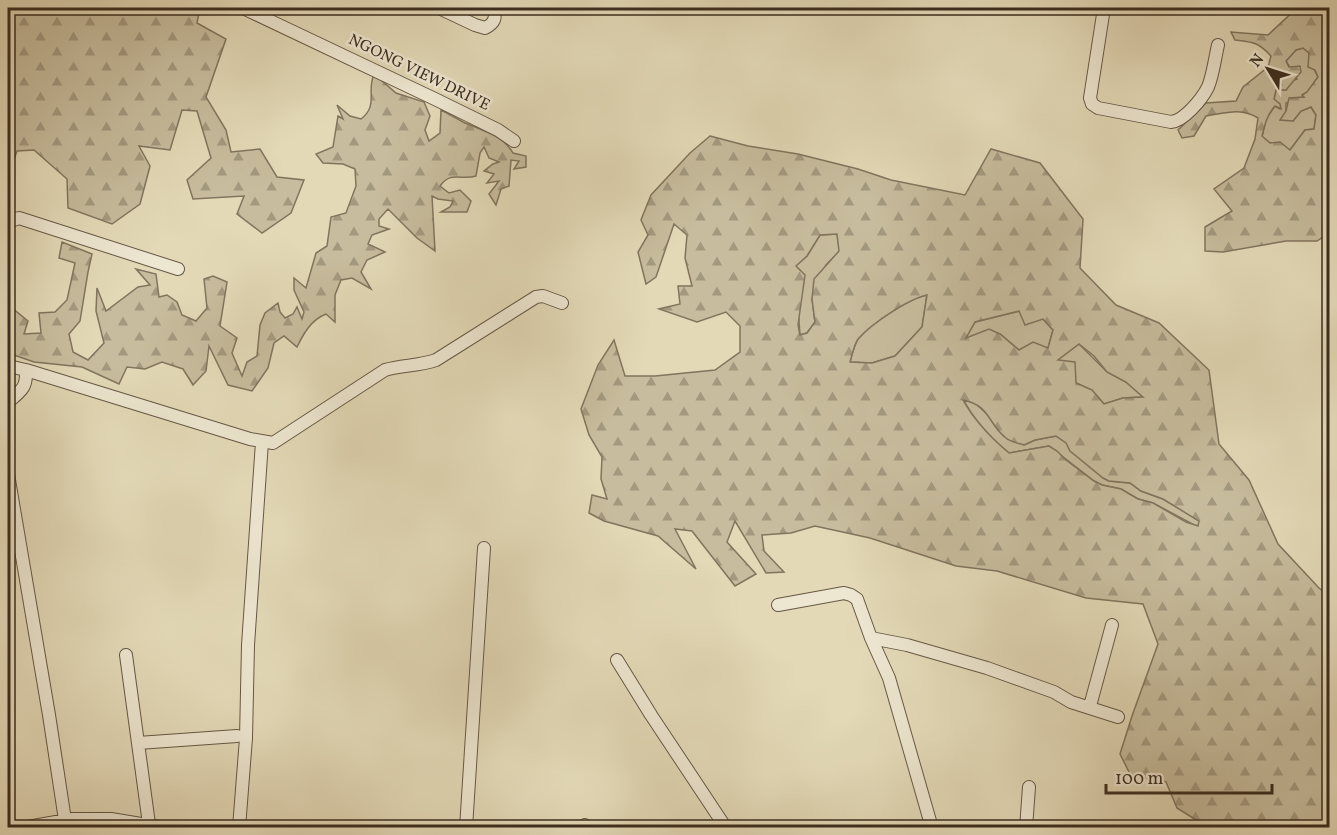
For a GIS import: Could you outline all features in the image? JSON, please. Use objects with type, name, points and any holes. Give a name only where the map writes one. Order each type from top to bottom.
[{"type":"street","name":"NGONG VIEW DRIVE","points":[[243,8],[426,94],[498,130],[514,141]]},
{"type":"street","points":[[439,8],[485,28],[492,24],[495,17],[494,8]]},
{"type":"street","points":[[1104,8],[1090,98],[1092,105],[1098,108],[1171,122],[1179,121],[1185,117],[1208,87],[1218,45]]},
{"type":"street","points":[[8,222],[19,218],[178,269]]},
{"type":"street","points":[[8,366],[262,442],[273,443],[385,370],[436,360],[536,297],[543,296],[562,303]]},
{"type":"street","points":[[8,402],[20,392],[26,383],[26,370]]},
{"type":"street","points":[[239,828],[246,738],[248,645],[262,442]]},
{"type":"street","points":[[8,474],[50,715],[65,820]]},
{"type":"street","points":[[466,828],[484,548]]},
{"type":"street","points":[[778,605],[844,593],[857,599],[889,678],[932,828]]},
{"type":"street","points":[[1090,706],[1112,625]]},
{"type":"street","points":[[871,638],[907,645],[987,668],[1054,692],[1071,702],[1090,706],[1118,717]]},
{"type":"street","points":[[126,655],[149,824]]},
{"type":"street","points":[[617,660],[651,716],[726,828]]},
{"type":"street","points":[[138,743],[237,736]]},
{"type":"street","points":[[1026,828],[1029,787]]},
{"type":"street","points":[[22,828],[65,820],[111,819],[165,828]]},
{"type":"green space","points":[[8,8],[200,8],[197,23],[226,39],[206,97],[226,130],[231,152],[260,149],[277,177],[304,180],[291,213],[262,233],[237,214],[244,196],[193,199],[187,180],[211,158],[197,111],[182,110],[170,150],[139,146],[150,166],[140,204],[112,224],[68,208],[67,179],[34,150],[17,151],[8,177]]},
{"type":"green space","points":[[1297,8],[1329,8],[1329,233],[1317,241],[1286,241],[1223,252],[1205,251],[1205,227],[1232,211],[1214,189],[1244,168],[1255,139],[1258,118],[1245,113],[1226,112],[1206,116],[1194,136],[1182,138],[1178,130],[1206,103],[1236,101],[1243,87],[1268,67],[1271,56],[1266,51],[1255,44],[1235,40],[1231,32],[1268,35]],"holes":[[[1303,48],[1309,53],[1308,67],[1315,70],[1318,77],[1302,95],[1304,97],[1289,98],[1286,111],[1280,120],[1293,121],[1301,111],[1311,107],[1316,115],[1314,129],[1305,130],[1290,150],[1280,142],[1270,143],[1262,136],[1272,109],[1275,106],[1281,109],[1280,104],[1274,99],[1276,90],[1286,90],[1301,72],[1300,66],[1289,67],[1286,61],[1296,50]]]},
{"type":"green space","points":[[1303,48],[1309,53],[1310,61],[1318,77],[1305,97],[1286,103],[1286,111],[1293,121],[1301,111],[1311,107],[1316,115],[1314,129],[1305,130],[1290,150],[1270,143],[1262,137],[1266,119],[1275,106],[1280,109],[1274,99],[1276,89],[1286,90],[1291,81],[1297,79],[1286,61],[1296,50]]},
{"type":"green space","points":[[374,74],[396,93],[424,102],[430,116],[425,130],[429,141],[440,133],[441,110],[498,137],[513,153],[526,156],[526,167],[514,169],[519,161],[511,160],[509,186],[501,189],[496,205],[489,194],[499,181],[487,183],[494,174],[484,171],[499,162],[489,158],[484,147],[480,153],[476,176],[448,178],[440,186],[449,193],[460,190],[471,201],[467,212],[441,212],[450,207],[453,201],[432,196],[435,251],[417,238],[388,209],[379,219],[379,226],[389,229],[372,235],[368,244],[385,252],[367,260],[361,272],[371,289],[352,278],[341,280],[335,295],[335,322],[326,314],[316,320],[308,328],[297,347],[284,336],[274,343],[268,368],[252,391],[228,385],[209,346],[206,371],[193,385],[183,369],[162,362],[145,369],[127,367],[119,384],[82,367],[34,362],[8,353],[8,312],[12,308],[28,321],[24,334],[41,333],[39,313],[55,312],[67,300],[75,263],[59,258],[62,242],[92,254],[80,321],[69,334],[73,352],[88,360],[104,343],[96,311],[97,288],[106,311],[138,287],[150,285],[136,269],[156,274],[159,297],[167,295],[177,302],[182,315],[196,321],[207,308],[204,279],[213,276],[227,282],[220,326],[237,338],[232,353],[242,376],[247,362],[257,356],[260,325],[265,313],[278,303],[280,312],[285,318],[293,314],[297,307],[302,319],[304,312],[294,290],[294,278],[306,288],[316,253],[327,246],[331,217],[346,213],[356,186],[355,169],[343,164],[323,163],[316,154],[333,147],[338,116],[343,119],[337,105],[350,116],[361,119],[370,109]]},
{"type":"green space","points":[[710,136],[748,146],[798,154],[891,180],[965,195],[991,149],[1040,163],[1083,219],[1080,268],[1116,305],[1159,323],[1209,370],[1219,444],[1249,480],[1278,544],[1329,596],[1329,827],[1207,827],[1177,808],[1166,782],[1130,774],[1120,754],[1158,644],[1143,604],[1086,598],[997,571],[956,566],[870,538],[815,526],[791,533],[762,535],[764,551],[784,572],[766,573],[735,521],[727,542],[756,574],[735,586],[692,531],[675,529],[696,569],[658,536],[604,521],[589,513],[592,495],[607,499],[601,479],[602,457],[589,435],[581,409],[598,365],[614,340],[625,376],[655,376],[715,370],[740,352],[740,326],[726,312],[697,322],[659,309],[680,304],[678,286],[692,286],[685,258],[687,235],[674,224],[656,277],[646,284],[638,252],[648,235],[641,220],[651,195],[690,153]],"holes":[[[837,234],[839,251],[814,279],[812,299],[815,322],[807,333],[800,335],[798,325],[805,275],[796,266],[807,256],[820,235]],[[927,295],[922,327],[895,356],[872,363],[850,362],[857,341],[864,333],[890,313]],[[1019,311],[1025,325],[1043,319],[1053,330],[1048,348],[1033,342],[1019,350],[1000,334],[989,329],[966,338],[975,322]],[[1079,344],[1094,356],[1107,372],[1126,382],[1143,397],[1123,398],[1104,404],[1092,390],[1076,383],[1075,362],[1058,360]],[[963,400],[979,406],[1000,433],[1012,441],[1024,445],[1035,440],[1056,436],[1066,443],[1070,451],[1103,478],[1109,481],[1130,483],[1141,491],[1163,499],[1199,521],[1198,526],[1121,489],[1094,481],[1049,446],[1009,453],[972,415]]]},
{"type":"green space","points":[[837,234],[840,251],[826,265],[812,299],[815,322],[807,333],[800,335],[795,266],[807,256],[820,235]]},
{"type":"green space","points":[[927,294],[922,327],[895,356],[872,363],[850,362],[857,341],[864,332],[890,313]]},
{"type":"green space","points":[[1020,311],[1043,319],[1053,330],[1048,348],[1019,350],[1000,334],[965,339],[975,322]]},
{"type":"green space","points":[[1079,344],[1107,372],[1126,382],[1143,397],[1123,398],[1104,404],[1092,390],[1076,383],[1057,360]]},
{"type":"green space","points":[[963,399],[976,404],[988,415],[998,430],[1024,445],[1035,440],[1056,436],[1067,443],[1103,478],[1109,481],[1130,483],[1141,491],[1163,499],[1200,521],[1198,527],[1153,503],[1138,499],[1121,489],[1094,481],[1049,446],[1009,453],[983,428]]}]
